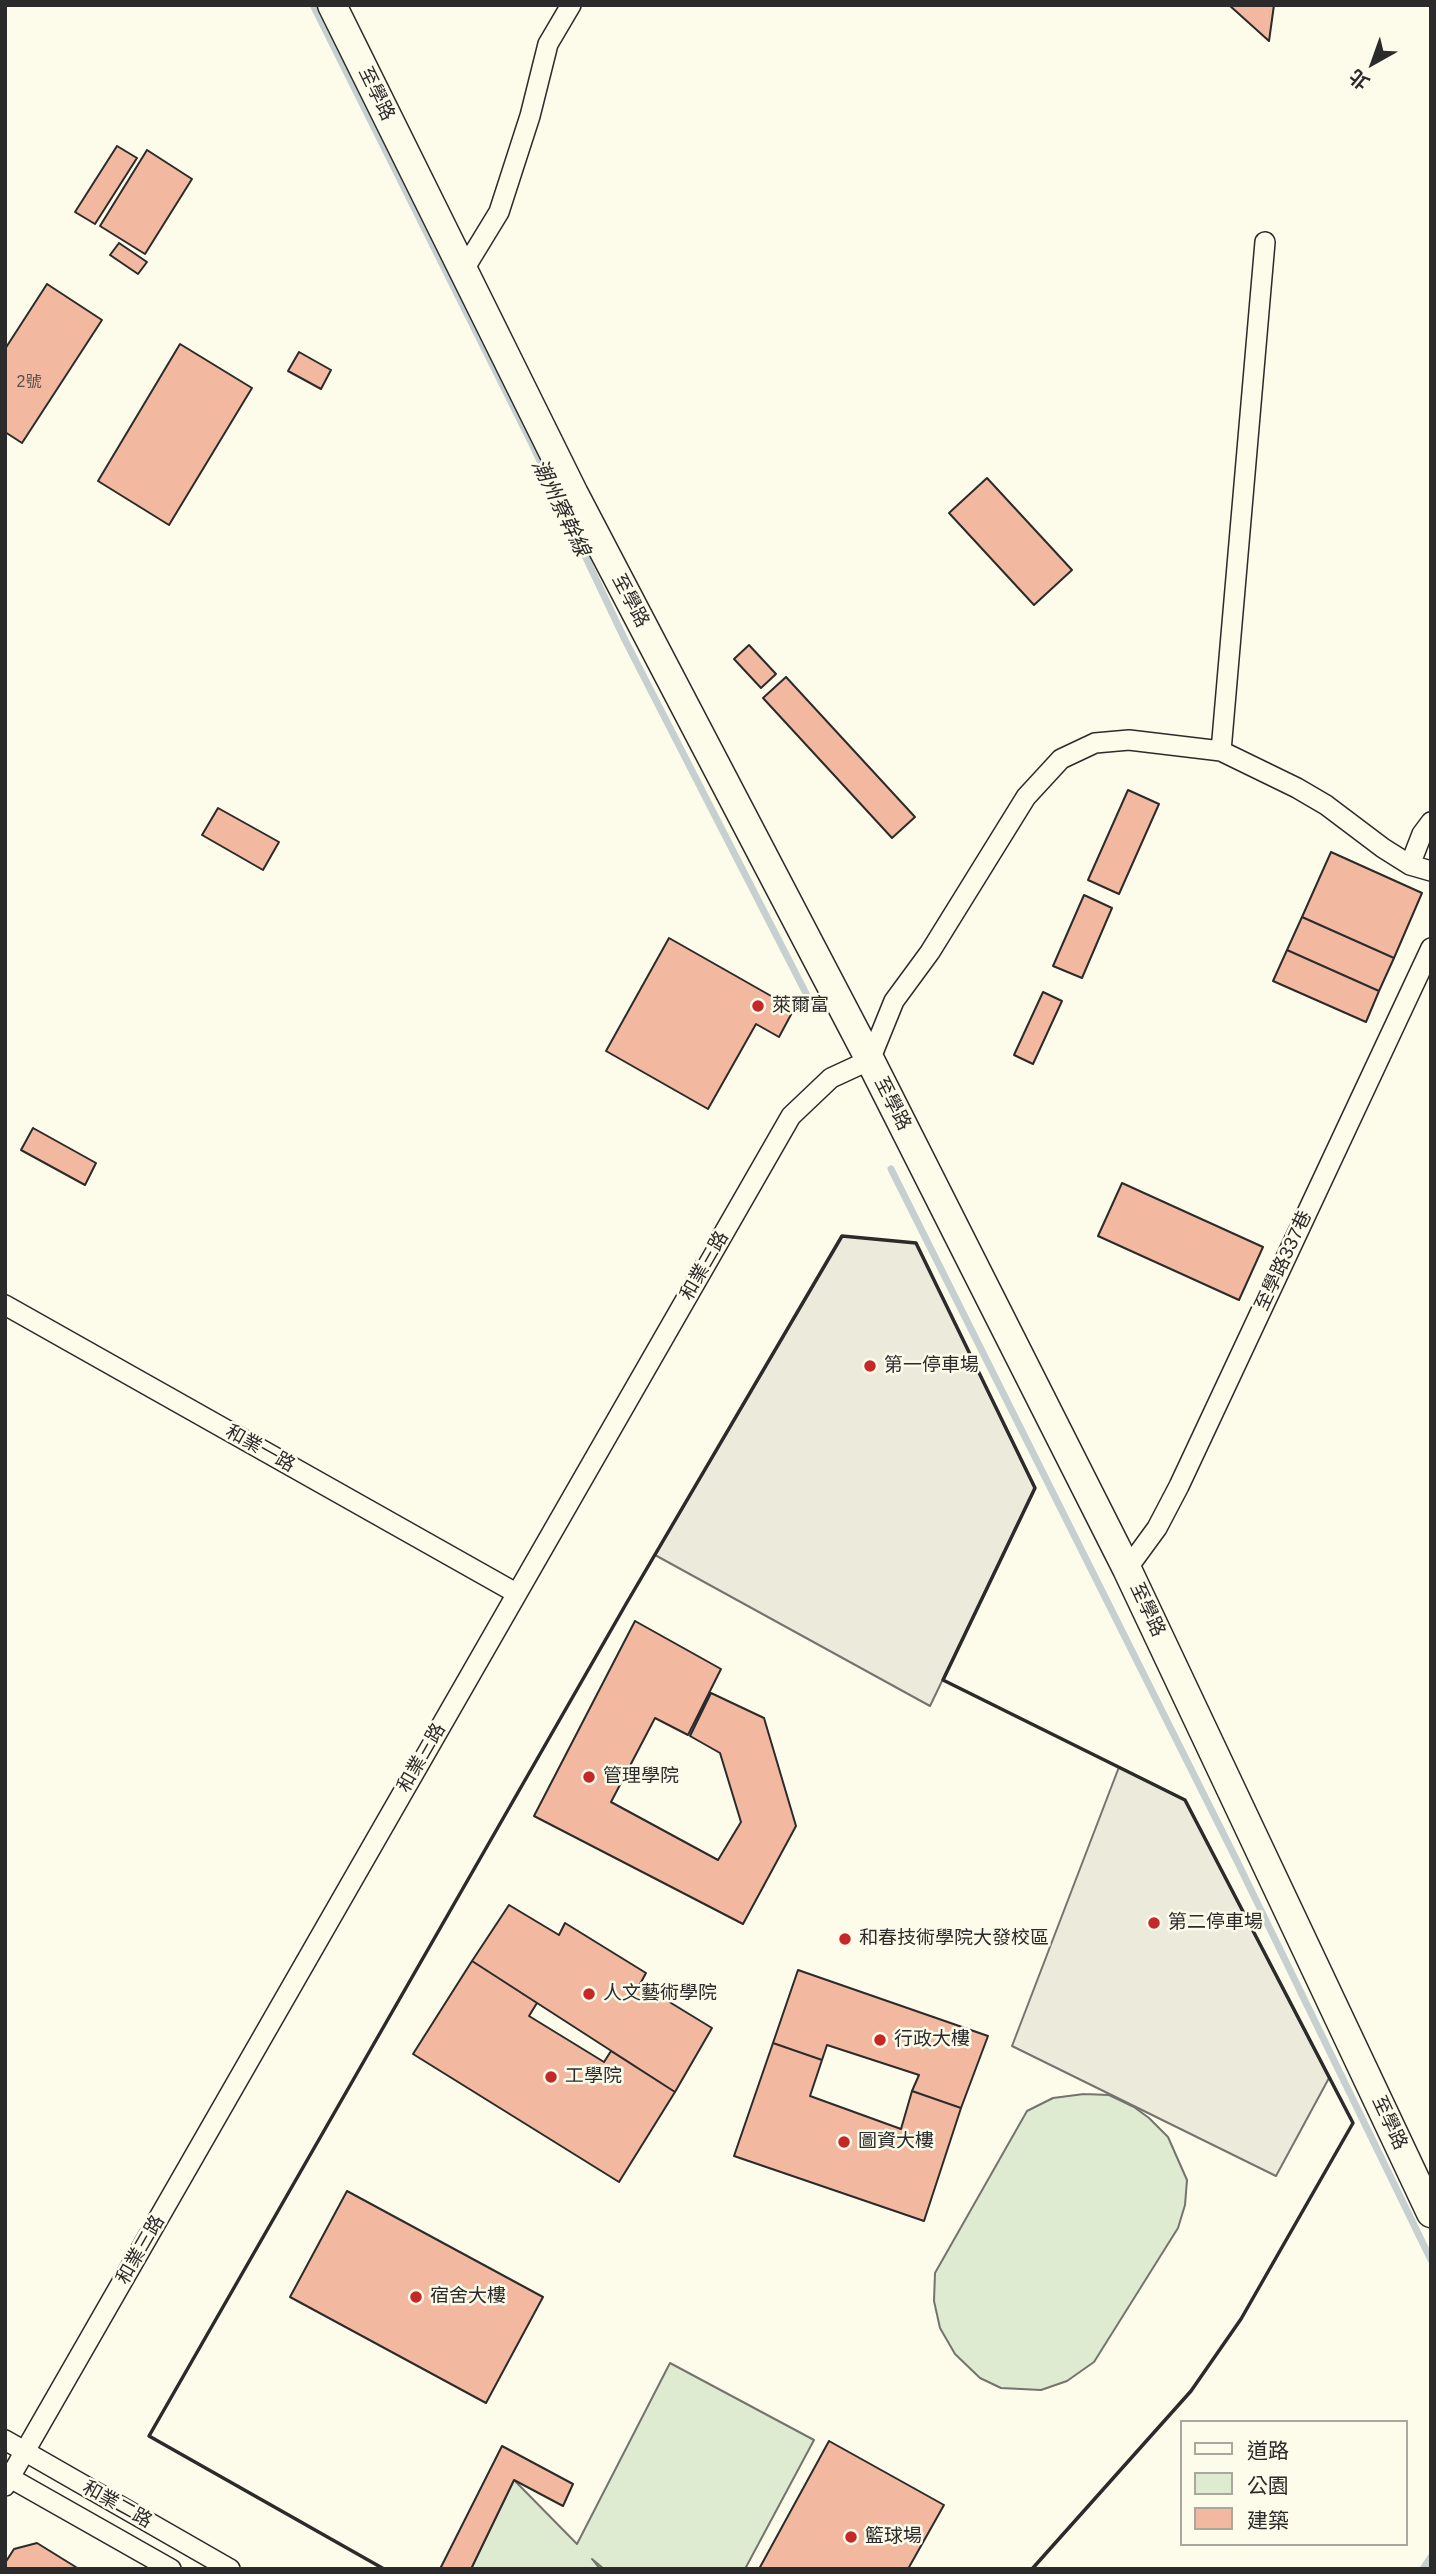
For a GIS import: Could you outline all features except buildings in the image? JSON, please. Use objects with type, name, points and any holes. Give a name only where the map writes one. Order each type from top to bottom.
[{"type":"street","name":"至學路","points":[[332,5],[574,494],[870,1060],[1127,1569],[1431,2213]]},
{"type":"street","points":[[463,271],[499,212],[530,116],[548,44],[571,5]]},
{"type":"street","points":[[1221,751],[1265,242]]},
{"type":"street","points":[[870,1060],[894,1002],[930,952],[1026,797],[1061,759],[1095,743],[1129,740],[1221,751],[1316,800],[1410,865],[1431,871]]},
{"type":"street","points":[[1410,865],[1422,834],[1431,822]]},
{"type":"street","name":"至學路337巷","points":[[1127,1569],[1157,1528],[1179,1486],[1431,948]]},
{"type":"street","name":"和業三路","points":[[7,2480],[25,2453],[791,1116],[831,1078],[870,1060]]},
{"type":"street","name":"和業一路","points":[[5,1305],[516,1593]]},
{"type":"street","name":"和業二路","points":[[5,2440],[230,2569]]},
{"type":"street","name":"和業二路","points":[[7,2480],[171,2569]]},
{"type":"green space","points":[[1084,2094],[1109,2095],[1134,2107],[1168,2137],[1187,2180],[1185,2205],[1178,2228],[1094,2362],[1067,2381],[1041,2390],[1001,2388],[980,2378],[955,2354],[940,2328],[934,2301],[935,2273],[1027,2111],[1053,2098]]},
{"type":"green space","points":[[670,2363],[814,2440],[745,2569],[604,2569],[592,2559],[600,2569],[471,2569],[514,2480],[577,2544]]},
{"type":"shaded area","name":"第一停車場","points":[[842,1236],[916,1243],[1035,1488],[930,1706],[655,1555]]},
{"type":"shaded area","name":"第二停車場","points":[[1119,1767],[1185,1800],[1329,2078],[1276,2176],[1012,2046]]},
{"type":"waterway","name":"潮州寮幹線","points":[[313,5],[531,442],[625,640],[813,1007]]},
{"type":"waterway","points":[[891,1169],[1237,1861],[1431,2260]]},
{"type":"waterway","points":[[1423,2569],[1431,2557]]},
{"type":"wall","points":[[384,2569],[149,2436],[626,1604],[842,1236],[916,1243],[1035,1488],[943,1680],[1185,1800],[1353,2123],[1241,2319],[1191,2391],[1032,2569]]},
{"type":"place","name":"萊爾富","points":[[758,1006]]},
{"type":"place","name":"第一停車場","points":[[870,1366]]},
{"type":"place","name":"管理學院","points":[[589,1777]]},
{"type":"place","name":"第二停車場","points":[[1154,1923]]},
{"type":"place","name":"和春技術學院大發校區","points":[[845,1939]]},
{"type":"place","name":"人文藝術學院","points":[[589,1994]]},
{"type":"place","name":"行政大樓","points":[[880,2040]]},
{"type":"place","name":"工學院","points":[[551,2077]]},
{"type":"place","name":"圖資大樓","points":[[844,2142]]},
{"type":"place","name":"宿舍大樓","points":[[416,2297]]},
{"type":"place","name":"籃球場","points":[[851,2537]]}]
